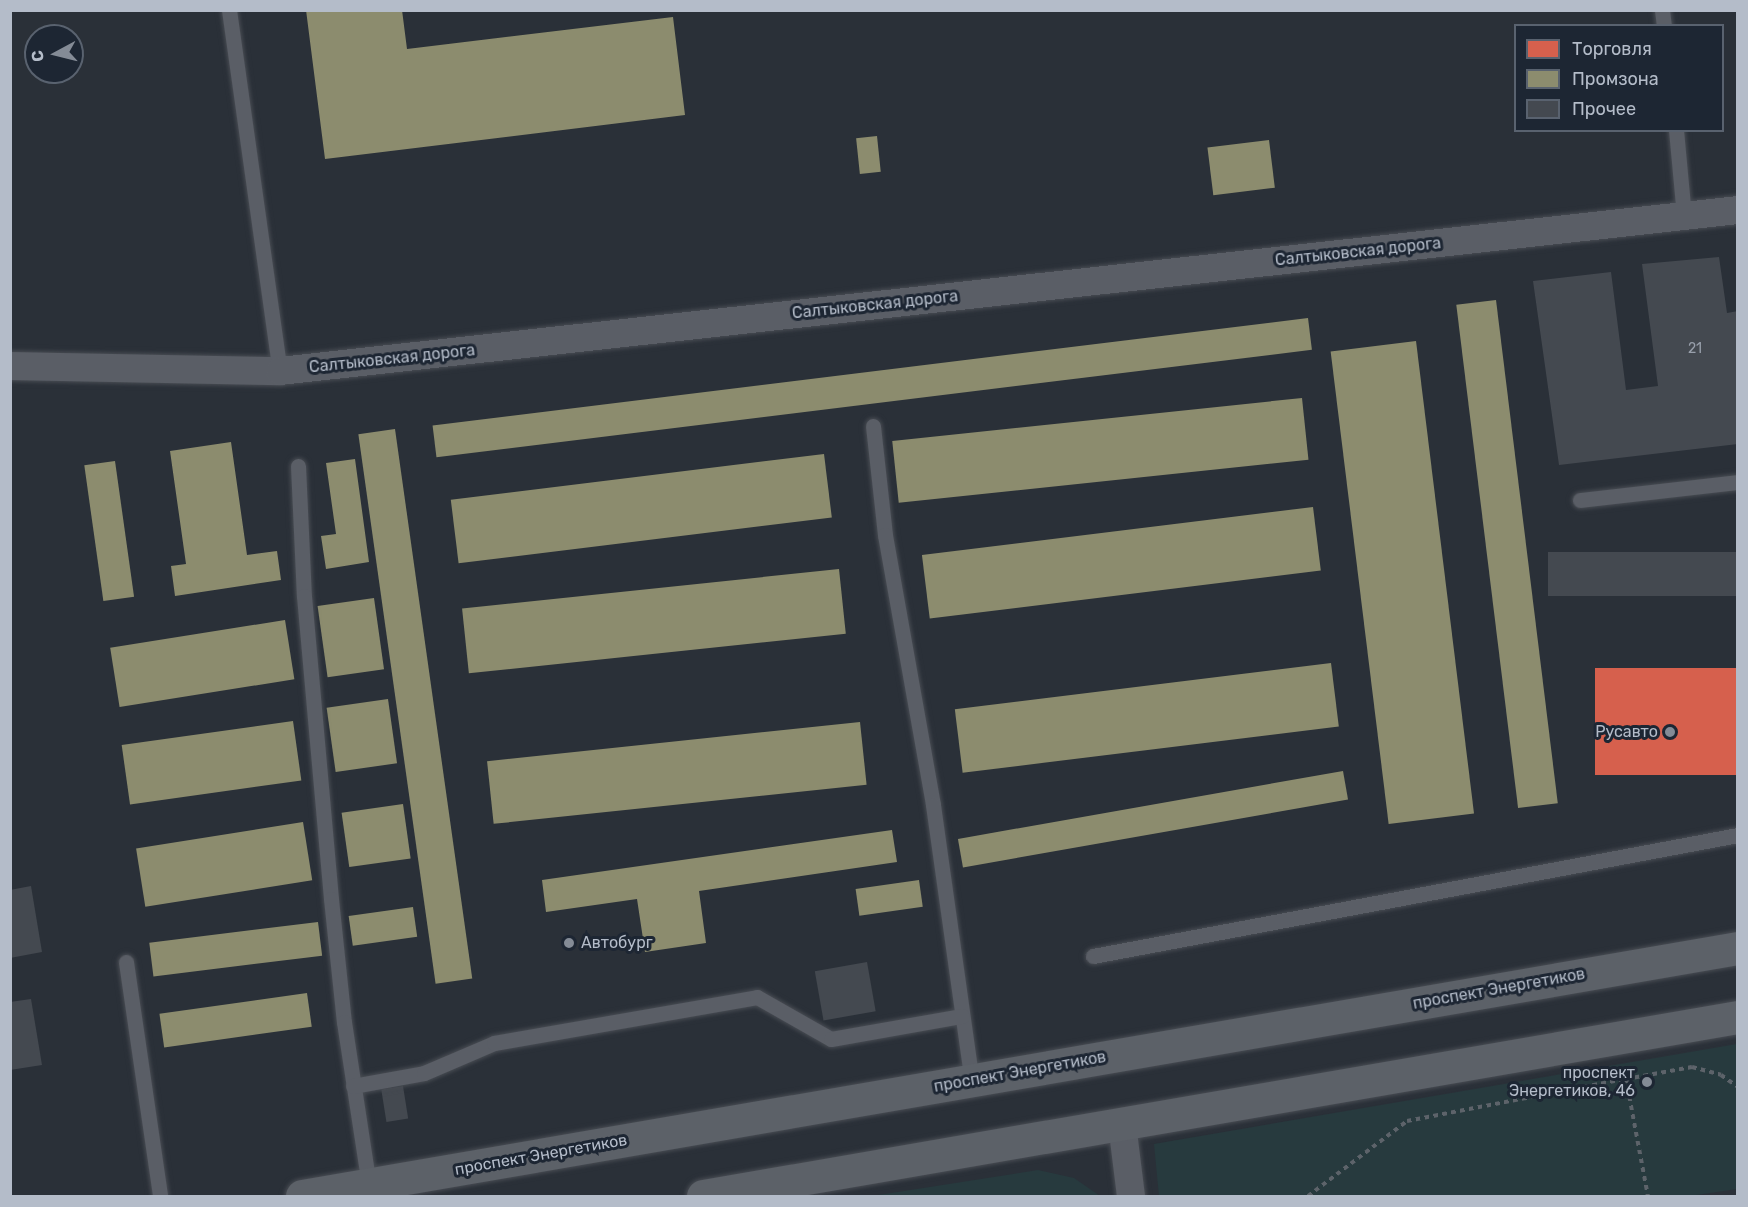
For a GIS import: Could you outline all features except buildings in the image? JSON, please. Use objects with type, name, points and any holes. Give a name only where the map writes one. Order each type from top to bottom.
[{"type":"main road","name":"проспект Энергетиков","points":[[303,1197],[1737,948]]},
{"type":"main road","points":[[704,1197],[1737,1017]]},
{"type":"street","name":"Салтыковская дорога","points":[[10,366],[280,371],[1737,210]]},
{"type":"street","points":[[1122,1124],[1131,1197]]},
{"type":"lane","points":[[229,10],[280,371]]},
{"type":"lane","points":[[1676,132],[1684,216]]},
{"type":"lane","points":[[873,426],[885,535],[931,794],[972,1081]]},
{"type":"lane","points":[[298,466],[312,696],[353,1086],[369,1185]]},
{"type":"lane","points":[[1580,500],[1737,482]]},
{"type":"lane","points":[[1093,956],[1737,835]]},
{"type":"lane","points":[[126,962],[160,1197]]},
{"type":"lane","points":[[353,1086],[424,1073],[494,1042],[758,997],[831,1039],[962,1016]]},
{"type":"path","points":[[1308,1197],[1407,1120],[1692,1068],[1721,1075],[1737,1087]]},
{"type":"path","points":[[1626,1079],[1648,1197]]},
{"type":"green space","points":[[1737,1044],[1737,1189],[1690,1196],[1159,1196],[1154,1144]]},
{"type":"green space","points":[[1038,1170],[1074,1178],[1100,1196],[872,1196]]},
{"type":"place","name":"Русавто","points":[[1670,732]]},
{"type":"place","name":"Автобург","points":[[569,943]]},
{"type":"place","name":"проспект Энергетиков, 46","points":[[1647,1082]]}]
